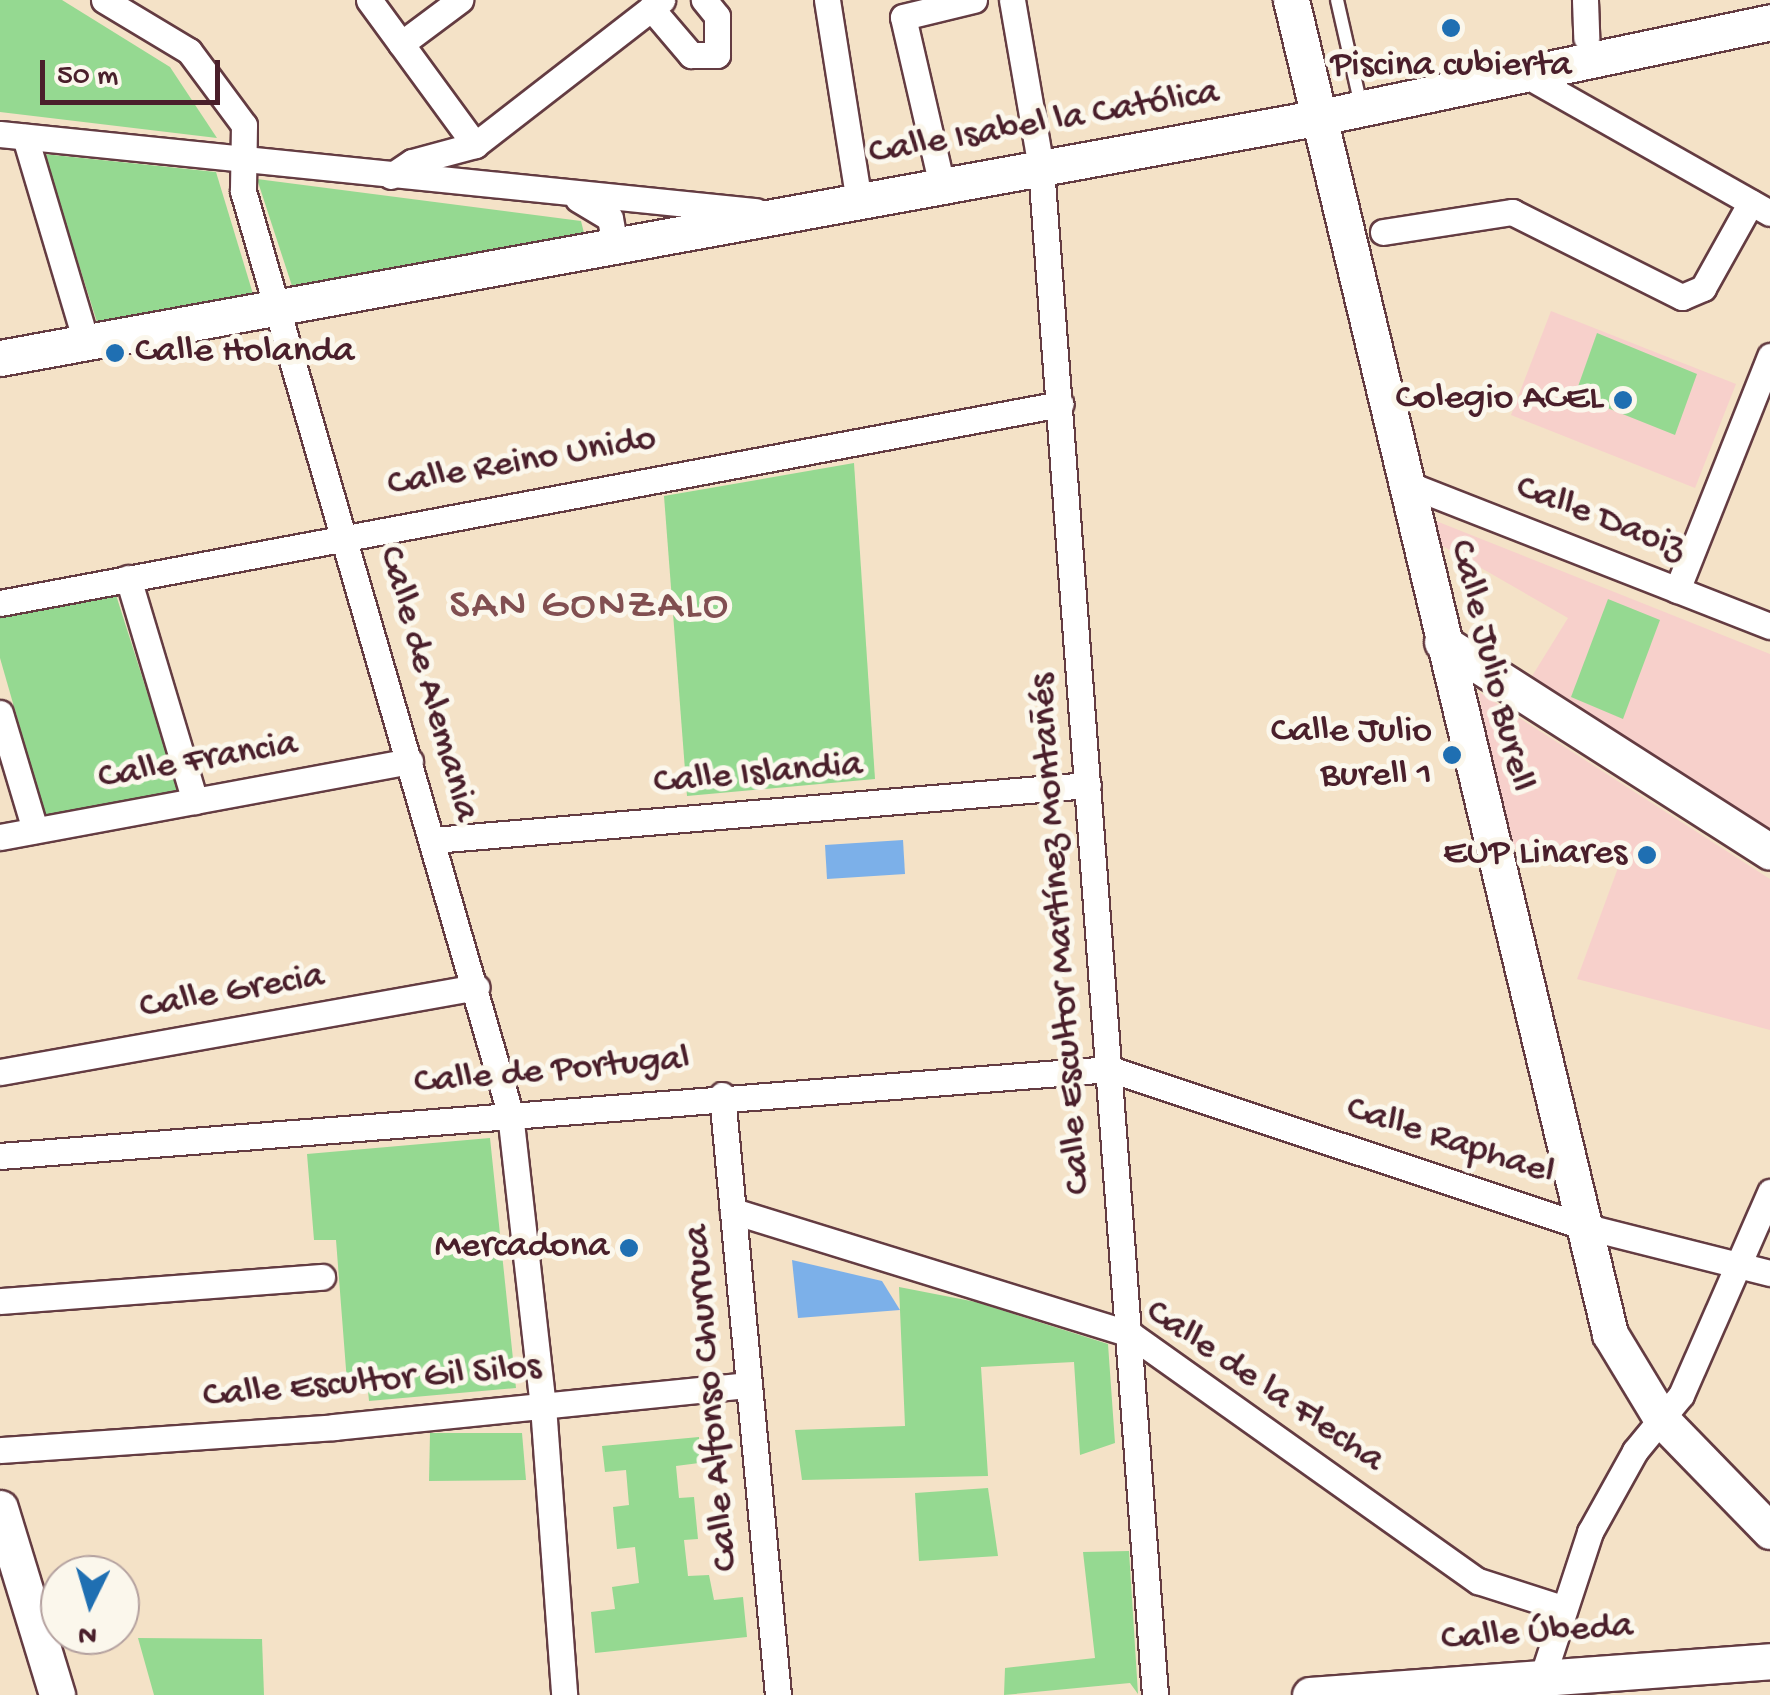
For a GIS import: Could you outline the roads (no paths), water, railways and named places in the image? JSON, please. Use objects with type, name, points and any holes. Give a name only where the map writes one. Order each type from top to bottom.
[{"type":"street","name":"Calle de Alemania","points":[[104,0],[189,52],[244,125],[243,191],[510,1113],[543,1406],[564,1695]]},
{"type":"street","points":[[369,0],[475,144]]},
{"type":"street","points":[[401,44],[460,0]]},
{"type":"street","points":[[391,176],[412,162],[475,144],[656,4],[691,54],[717,55],[716,16],[704,0]]},
{"type":"street","points":[[827,0],[859,200]]},
{"type":"street","points":[[942,186],[903,18],[974,0]]},
{"type":"street","name":"Calle Escultor Martínez Montañés","points":[[1012,0],[1041,168],[1155,1695]]},
{"type":"street","name":"Calle Julio Burell","points":[[1291,0],[1579,1225],[1610,1334],[1662,1420],[1770,1531]]},
{"type":"street","points":[[1585,0],[1586,38]]},
{"type":"street","name":"Calle Isabel la Católica","points":[[278,306],[1316,118],[1770,22]]},
{"type":"street","points":[[1383,232],[1512,212],[1682,297],[1702,288],[1761,208],[1526,75]]},
{"type":"street","name":"Calle Isabel la Católica","points":[[12,135],[573,196],[787,214]]},
{"type":"street","points":[[12,135],[86,342]]},
{"type":"street","points":[[573,196],[610,218],[615,244]]},
{"type":"street","points":[[0,358],[278,306]]},
{"type":"street","points":[[1677,590],[1770,356]]},
{"type":"street","name":"Calle Reino Unido","points":[[0,602],[344,533],[1060,404]]},
{"type":"street","name":"Calle Daoiz","points":[[1402,482],[1770,626]]},
{"type":"street","points":[[128,578],[194,801]]},
{"type":"street","points":[[1442,642],[1770,852]]},
{"type":"street","points":[[0,712],[35,830]]},
{"type":"street","name":"Calle Francia","points":[[0,837],[410,762]]},
{"type":"street","name":"Calle Islandia","points":[[433,840],[1088,785]]},
{"type":"street","name":"Calle Grecia","points":[[0,1072],[476,987]]},
{"type":"street","name":"Calle Raphael","points":[[1110,1068],[1579,1225],[1770,1273]]},
{"type":"street","name":"Calle de Portugal","points":[[0,1156],[722,1095],[1110,1068]]},
{"type":"street","name":"Calle Alfonso Churruca","points":[[722,1095],[778,1695]]},
{"type":"street","points":[[1543,1675],[1590,1532],[1635,1451],[1681,1395],[1770,1192]]},
{"type":"street","name":"Calle de la Flecha","points":[[733,1211],[1130,1334],[1478,1581],[1562,1608]]},
{"type":"street","points":[[0,1301],[322,1278]]},
{"type":"street","name":"Calle Escultor Gil Silos","points":[[0,1450],[543,1406],[749,1385]]},
{"type":"street","points":[[0,1508],[57,1695]]},
{"type":"street","name":"Calle Úbeda","points":[[1310,1695],[1459,1689],[1543,1675],[1770,1662]]},
{"type":"lane","points":[[1338,0],[1362,109]]},
{"type":"water","points":[[903,840],[905,874],[827,879],[825,845]]},
{"type":"water","points":[[792,1260],[882,1281],[900,1310],[798,1318]]},
{"type":"place","name":"Piscina cubierta","points":[[1451,28]]},
{"type":"place","name":"Calle Holanda","points":[[115,353]]},
{"type":"place","name":"Colegio ACEL","points":[[1623,400]]},
{"type":"place","name":"Calle Julio Burell 1","points":[[1452,755]]},
{"type":"place","name":"EUP Linares","points":[[1647,855]]},
{"type":"place","name":"Mercadona","points":[[629,1248]]},
{"type":"district","name":"SAN GONZALO","points":[[590,608]]}]
